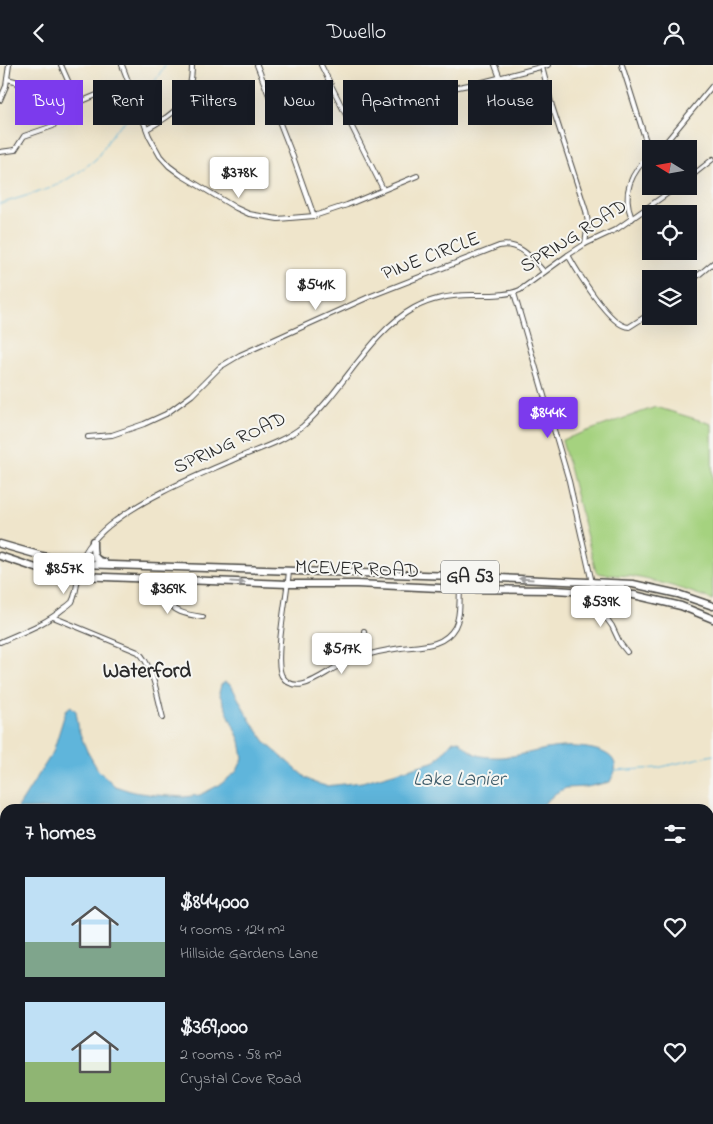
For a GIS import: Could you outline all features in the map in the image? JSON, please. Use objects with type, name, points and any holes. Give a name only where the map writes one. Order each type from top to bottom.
[{"type":"main road","points":[[93,541],[93,555],[98,560],[139,563],[147,567]]},
{"type":"main road","name":"MCEVER ROAD","points":[[0,544],[80,564],[289,570],[634,584],[678,594],[713,606]]},
{"type":"main road","name":"MCEVER ROAD","points":[[0,556],[39,569],[79,576],[634,595],[681,606],[713,619]]},
{"type":"street","points":[[0,100],[7,79],[9,65]]},
{"type":"street","points":[[61,65],[68,80]]},
{"type":"street","points":[[122,65],[147,129],[160,155],[181,175],[249,214],[278,219],[314,216],[347,205],[416,176]]},
{"type":"street","points":[[147,129],[171,115],[184,102],[189,91],[192,65]]},
{"type":"street","points":[[257,65],[268,89],[314,216]]},
{"type":"street","points":[[321,65],[383,189]]},
{"type":"street","points":[[496,65],[500,78]]},
{"type":"street","points":[[458,87],[548,65]]},
{"type":"street","points":[[622,65],[646,140]]},
{"type":"street","points":[[542,67],[552,106],[586,211],[588,223],[585,244]]},
{"type":"street","points":[[7,79],[15,81]]},
{"type":"street","points":[[668,140],[713,85]]},
{"type":"street","points":[[0,152],[15,150],[24,136],[54,125]]},
{"type":"street","points":[[698,171],[713,159]]},
{"type":"street","points":[[632,219],[626,199],[629,186],[642,163]]},
{"type":"street","name":"SPRING ROAD","points":[[0,642],[33,629],[53,617],[72,602],[80,564],[93,541],[114,522],[140,505],[201,475],[265,448],[303,426],[343,383],[396,320],[428,301],[442,297],[514,293],[568,255],[585,244],[617,229],[665,195]]},
{"type":"street","name":"PINE CIRCLE","points":[[88,437],[112,435],[152,421],[178,406],[220,367],[240,355],[372,296],[499,246],[506,245],[520,248],[544,272]]},
{"type":"street","points":[[568,255],[587,287],[619,325],[629,327],[642,319]]},
{"type":"street","points":[[697,276],[713,263]]},
{"type":"street","points":[[514,293],[569,481],[594,593],[598,605],[627,652]]},
{"type":"street","points":[[289,570],[278,659],[279,668],[285,679],[298,685],[310,683],[348,661],[366,655],[440,642],[456,626],[459,615],[460,589]]},
{"type":"street","points":[[160,578],[165,584],[167,598],[172,607],[182,612],[204,617]]},
{"type":"street","points":[[53,617],[138,652],[143,656],[150,671],[164,718]]},
{"type":"street","points":[[364,631],[366,655]]},
{"type":"green space","points":[[656,407],[712,424],[713,600],[655,581],[596,572],[562,440]]},
{"type":"water","name":"Lake Lanier","points":[[225,682],[231,685],[250,720],[266,743],[306,778],[326,786],[362,782],[436,761],[453,741],[459,740],[473,753],[486,757],[509,756],[563,747],[587,748],[605,753],[611,757],[615,763],[615,771],[610,782],[587,787],[566,788],[556,793],[544,804],[20,804],[53,752],[66,710],[71,706],[76,711],[79,731],[87,751],[98,770],[115,786],[133,792],[184,797],[200,795],[221,784],[237,771],[243,758],[240,741],[219,693],[221,685]]},
{"type":"waterway","points":[[156,80],[165,65]]},
{"type":"waterway","points":[[0,204],[48,189],[79,172],[96,159],[120,125]]},
{"type":"waterway","points":[[615,771],[657,768],[713,755]]},
{"type":"district","name":"Waterford","points":[[147,672]]}]
